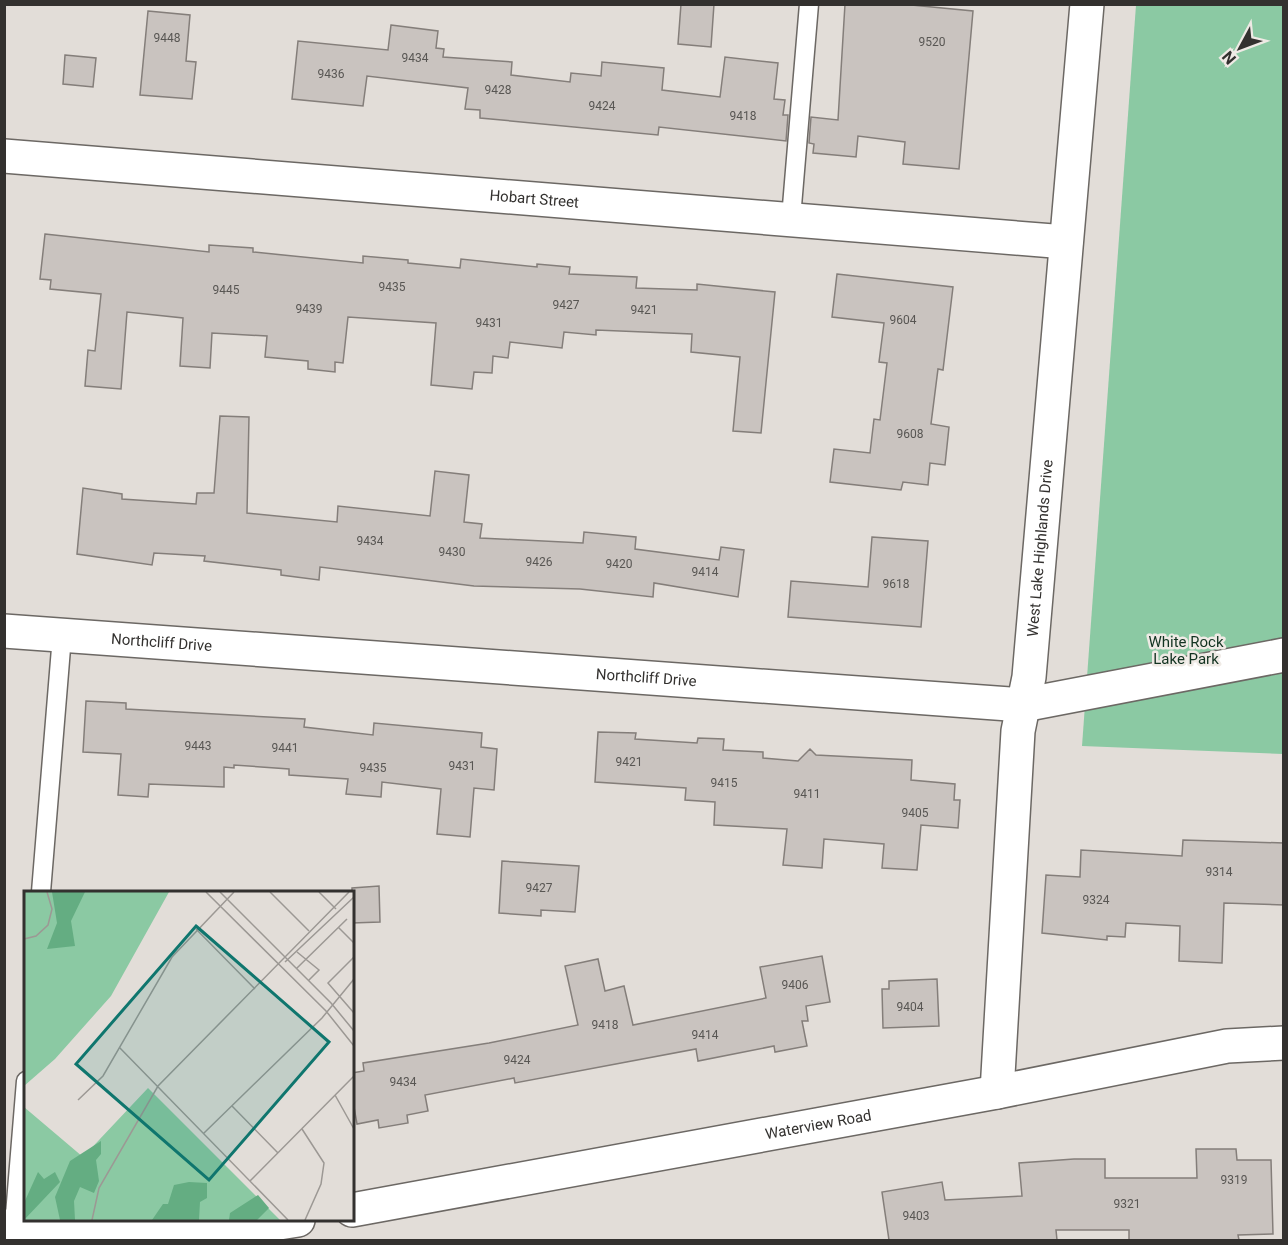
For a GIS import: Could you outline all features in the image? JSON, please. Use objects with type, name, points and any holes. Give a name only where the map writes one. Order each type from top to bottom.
[{"type":"street","name":"West Lake Highlands Drive","points":[[997,1092],[1018,731],[1029,677],[1087,4]]},
{"type":"street","name":"Hobart Street","points":[[4,156],[1066,242]]},
{"type":"street","name":"Northcliff Drive","points":[[4,632],[1023,705],[1284,655]]},
{"type":"street","name":"Waterview Road","points":[[354,1210],[997,1092],[1227,1046],[1284,1043]]},
{"type":"street","points":[[9,1226],[106,1233],[292,1221]]},
{"type":"lane","points":[[791,218],[809,4]]},
{"type":"lane","points":[[41,891],[62,636]]},
{"type":"lane","points":[[9,1226],[24,1098]]},
{"type":"green space","name":"White Rock Lake Park","points":[[1136,5],[1283,5],[1283,754],[1082,746]]},
{"type":"building","points":[[681,4],[714,4],[711,47],[678,44]]},
{"type":"building","points":[[845,4],[901,4],[973,11],[959,169],[903,164],[905,142],[858,136],[856,157],[813,153],[814,144],[809,143],[811,117],[838,120]]},
{"type":"building","points":[[148,11],[190,15],[186,61],[196,62],[192,99],[140,95]]},
{"type":"building","points":[[391,25],[438,31],[436,48],[444,49],[443,57],[512,62],[511,75],[570,82],[571,73],[601,76],[602,62],[664,68],[662,90],[720,97],[725,57],[778,63],[774,99],[785,100],[783,115],[788,115],[786,141],[659,127],[658,135],[480,118],[480,110],[465,109],[468,88],[367,76],[363,106],[292,99],[298,41],[388,50]]},
{"type":"building","points":[[65,55],[96,58],[93,87],[63,84]]},
{"type":"building","points":[[45,234],[209,252],[209,245],[253,248],[253,252],[363,263],[363,256],[460,268],[461,259],[537,267],[537,264],[570,267],[569,274],[637,277],[636,288],[697,290],[697,284],[775,292],[761,433],[733,431],[740,357],[691,352],[692,334],[596,330],[596,335],[564,332],[562,348],[510,342],[508,358],[493,356],[492,373],[474,372],[472,389],[431,385],[436,323],[348,317],[343,363],[335,362],[335,372],[308,369],[308,361],[265,357],[267,336],[212,333],[210,368],[180,366],[183,318],[127,312],[121,389],[85,386],[88,350],[95,351],[101,294],[50,289],[51,280],[40,279]]},
{"type":"building","points":[[837,274],[953,287],[943,370],[938,369],[931,424],[949,427],[945,465],[930,463],[928,485],[903,482],[901,490],[830,482],[834,449],[870,453],[874,419],[880,420],[887,363],[879,362],[884,323],[832,317]]},
{"type":"building","points":[[220,416],[249,417],[247,513],[337,522],[338,506],[430,516],[435,471],[469,475],[464,522],[482,524],[480,538],[583,543],[584,532],[636,537],[635,549],[719,560],[721,547],[744,550],[738,597],[654,583],[653,597],[580,589],[474,586],[320,567],[319,580],[281,575],[281,570],[204,561],[205,556],[154,553],[152,565],[77,554],[83,488],[122,494],[122,499],[196,504],[197,493],[214,493]]},
{"type":"building","points":[[872,537],[928,541],[921,627],[788,617],[791,581],[868,587]]},
{"type":"building","points":[[86,701],[126,703],[126,709],[305,719],[304,727],[373,735],[374,723],[482,733],[481,747],[497,749],[494,790],[474,788],[470,837],[437,834],[441,789],[382,782],[381,797],[346,794],[348,779],[289,775],[289,769],[234,765],[234,768],[224,767],[224,787],[149,784],[148,797],[118,795],[121,754],[83,752]]},
{"type":"building","points":[[598,732],[636,733],[635,739],[697,743],[698,738],[724,739],[723,750],[763,752],[763,758],[798,761],[810,749],[816,755],[912,760],[911,780],[955,784],[954,800],[960,800],[958,828],[921,825],[917,870],[882,868],[884,844],[824,839],[822,868],[783,865],[787,829],[714,825],[715,802],[685,800],[686,788],[595,782]]},
{"type":"building","points":[[1183,840],[1284,843],[1284,905],[1224,903],[1222,963],[1179,961],[1180,926],[1126,923],[1125,937],[1107,936],[1107,940],[1042,933],[1046,875],[1080,877],[1081,850],[1182,856]]},
{"type":"building","points":[[502,861],[579,866],[575,912],[541,910],[541,916],[499,913]]},
{"type":"building","points":[[379,886],[380,922],[354,923],[354,891],[352,888]]},
{"type":"building","points":[[822,956],[830,1002],[806,1006],[808,1021],[802,1021],[807,1046],[775,1052],[774,1046],[698,1061],[696,1049],[515,1083],[514,1078],[425,1095],[428,1111],[407,1115],[408,1123],[379,1128],[378,1120],[357,1124],[354,1107],[354,1073],[364,1071],[363,1063],[489,1043],[578,1025],[565,966],[598,959],[605,991],[624,986],[633,1025],[766,998],[760,967]]},
{"type":"building","points":[[937,979],[939,1026],[883,1028],[882,989],[889,989],[889,981]]},
{"type":"building","points":[[1196,1149],[1236,1149],[1237,1160],[1271,1160],[1273,1234],[1238,1235],[1239,1240],[1129,1240],[1129,1230],[1056,1230],[1057,1240],[889,1240],[882,1192],[942,1182],[945,1200],[1022,1196],[1019,1163],[1074,1159],[1105,1159],[1105,1178],[1197,1178]]}]
